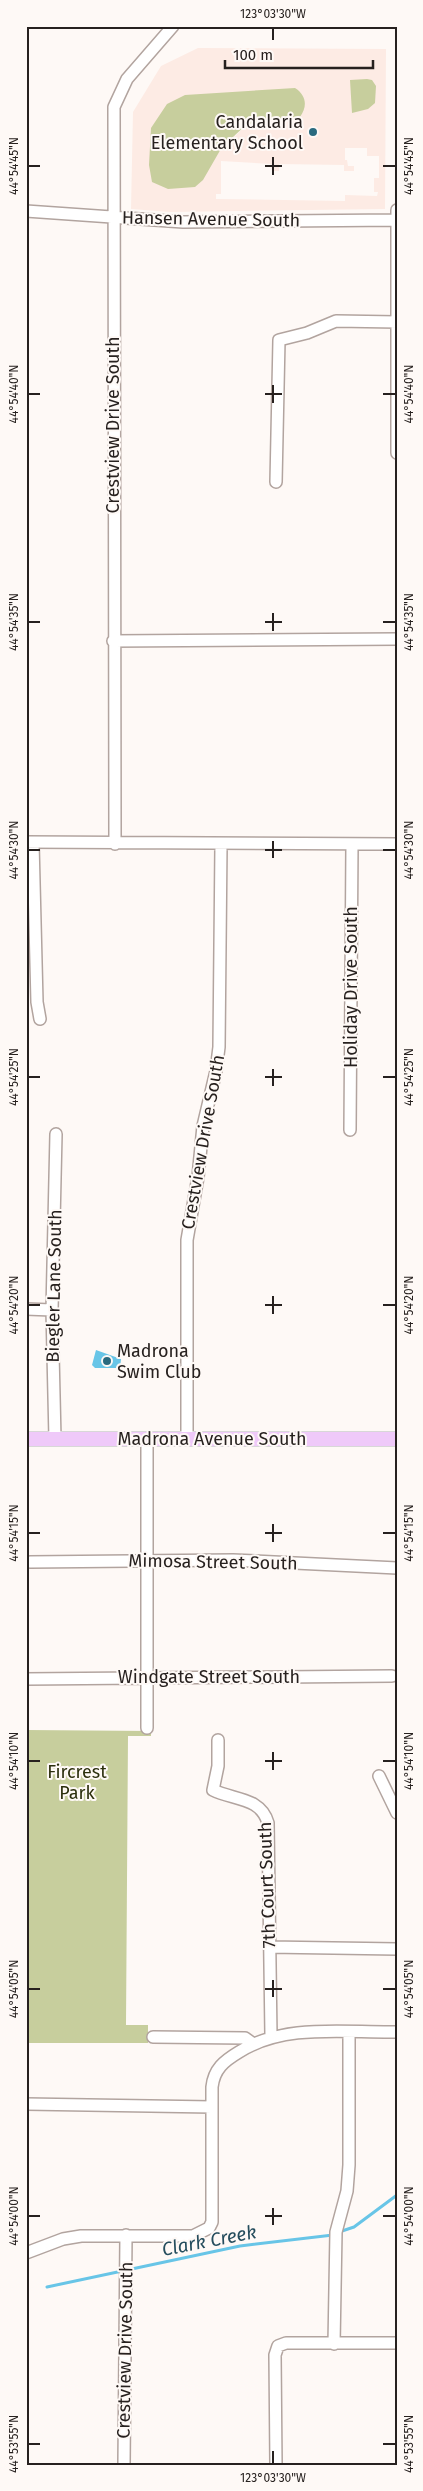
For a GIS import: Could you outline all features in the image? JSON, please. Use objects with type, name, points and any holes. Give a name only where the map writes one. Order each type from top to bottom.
[{"type":"main road","name":"Madrona Avenue South","points":[[26,1439],[397,1439]]},
{"type":"street","name":"Crestview Drive South","points":[[115,844],[113,641],[114,107],[127,79],[173,26]]},
{"type":"street","points":[[397,210],[397,453]]},
{"type":"street","name":"Hansen Avenue South","points":[[26,211],[183,222],[397,220]]},
{"type":"street","points":[[276,482],[279,340],[307,333],[336,321],[396,322]]},
{"type":"street","points":[[113,641],[397,639]]},
{"type":"street","points":[[40,1019],[37,1002],[30,843],[397,844]]},
{"type":"street","name":"Holiday Drive South","points":[[350,1130],[352,844]]},
{"type":"street","name":"Crestview Drive South","points":[[187,1439],[187,1240],[198,1177],[203,1126],[216,1071],[219,1047],[221,845]]},
{"type":"street","name":"Biegler Lane South","points":[[55,1439],[52,1310],[56,1134]]},
{"type":"street","points":[[26,1309],[52,1310]]},
{"type":"street","points":[[147,1439],[147,1728]]},
{"type":"street","name":"Mimosa Street South","points":[[30,1562],[233,1560],[397,1568]]},
{"type":"street","name":"Windgate Street South","points":[[26,1679],[392,1676]]},
{"type":"street","name":"7th Court South","points":[[218,1740],[218,1766],[213,1790],[253,1803],[266,1818],[271,2036]]},
{"type":"street","points":[[379,1776],[397,1813]]},
{"type":"street","points":[[270,1947],[397,1949]]},
{"type":"street","points":[[26,2253],[63,2239],[81,2236],[194,2236],[209,2228],[213,2213],[212,2087],[216,2070],[228,2058],[252,2043],[271,2036],[291,2032],[397,2032]]},
{"type":"street","points":[[334,2344],[336,2232],[347,2191],[349,2165],[349,2033]]},
{"type":"street","points":[[153,2037],[245,2038],[252,2043]]},
{"type":"street","points":[[26,2104],[212,2106]]},
{"type":"street","name":"Crestview Drive South","points":[[124,2465],[126,2235]]},
{"type":"street","points":[[276,2465],[275,2354],[278,2346],[286,2343],[397,2342]]},
{"type":"shaded area","name":"Candalaria Elementary School","points":[[198,48],[386,49],[385,209],[170,212],[131,209],[133,112],[161,66]],"holes":[[[232,93],[300,117],[258,121],[245,126],[235,136]],[[345,148],[367,148],[367,156],[379,156],[379,178],[374,178],[374,192],[378,192],[377,196],[345,195],[345,201],[216,199],[216,194],[221,194],[221,161],[271,164],[272,171],[279,171],[279,164],[344,165],[344,171],[354,171],[354,166],[348,166],[347,160],[345,160]]]},
{"type":"green space","points":[[350,80],[372,80],[376,86],[375,103],[368,109],[352,113]]},
{"type":"green space","points":[[295,88],[302,94],[305,101],[303,113],[300,117],[258,121],[245,126],[222,147],[203,180],[195,187],[168,189],[152,182],[149,165],[151,128],[167,104],[185,95]]},
{"type":"green space","name":"Fircrest Park","points":[[26,1730],[151,1731],[151,1736],[128,1736],[126,2025],[148,2025],[148,2043],[26,2043]]},
{"type":"water","name":"Madrona Swim Club","points":[[96,1350],[121,1359],[120,1368],[95,1368],[92,1365]]},
{"type":"waterway","name":"Clark Creek","points":[[339,2232],[354,2227],[397,2195]]},
{"type":"waterway","name":"Clark Creek","points":[[47,2287],[240,2246],[333,2235]]},
{"type":"place","name":"Candalaria Elementary School","points":[[313,132]]},
{"type":"place","name":"Madrona Swim Club","points":[[107,1361]]}]
